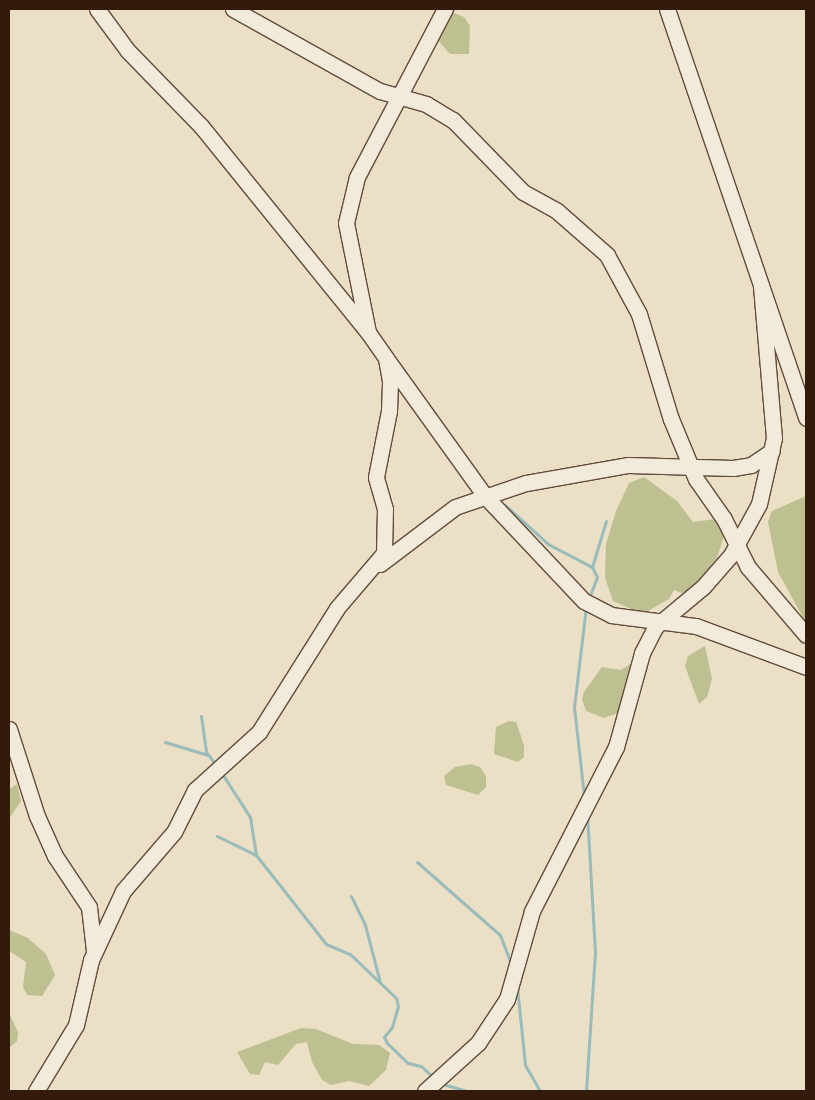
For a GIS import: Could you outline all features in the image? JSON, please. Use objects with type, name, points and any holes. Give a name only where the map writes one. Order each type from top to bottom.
[{"type":"street","points":[[97,9],[128,51],[201,126],[368,332],[485,496],[584,601],[611,615],[696,626],[806,667]]},
{"type":"street","points":[[233,9],[380,92],[426,104],[453,120],[523,192],[557,211],[607,255],[639,314],[690,466],[724,519],[736,547],[776,602],[806,635]]},
{"type":"street","points":[[368,332],[346,223],[358,177],[379,141],[398,96],[445,9]]},
{"type":"street","points":[[667,9],[806,418]]},
{"type":"street","points":[[425,1091],[478,1044],[506,999],[532,911],[616,748],[642,653],[660,621],[703,587],[736,547],[760,504],[772,451],[773,408],[761,287]]},
{"type":"street","points":[[36,1091],[76,1025],[94,953],[123,891],[174,832],[195,790],[259,732],[337,608],[374,568],[384,553],[386,534],[385,509],[376,478],[389,412],[386,358]]},
{"type":"street","points":[[374,568],[454,507],[485,496],[582,470],[628,464],[751,465],[772,451]]},
{"type":"street","points":[[9,730],[37,816],[55,856],[89,907],[94,953]]},
{"type":"green space","points":[[451,12],[464,17],[470,26],[469,54],[450,54],[436,38]]},
{"type":"green space","points":[[644,477],[677,501],[693,522],[716,519],[725,533],[717,558],[687,595],[674,590],[669,599],[648,611],[638,612],[613,601],[605,578],[606,544],[616,511],[629,483]]},
{"type":"green space","points":[[806,496],[806,623],[778,572],[768,522],[772,511]]},
{"type":"green space","points":[[705,646],[712,679],[707,697],[699,704],[685,666],[688,656]]},
{"type":"green space","points":[[630,664],[634,667],[621,712],[604,718],[586,711],[582,699],[584,692],[602,667],[621,670]]},
{"type":"green space","points":[[509,721],[516,722],[524,745],[524,757],[518,762],[494,754],[496,727]]},
{"type":"green space","points":[[471,764],[480,767],[486,776],[486,787],[478,795],[446,785],[444,776],[455,767]]},
{"type":"green space","points":[[17,784],[21,801],[9,819],[9,789]]},
{"type":"green space","points":[[9,930],[28,938],[46,954],[55,975],[42,996],[27,995],[23,987],[26,962],[9,951]]},
{"type":"green space","points":[[9,1013],[18,1032],[17,1041],[9,1048]]},
{"type":"green space","points":[[301,1028],[316,1029],[353,1044],[379,1045],[390,1053],[386,1070],[369,1086],[349,1081],[331,1085],[322,1080],[312,1062],[307,1042],[296,1044],[278,1065],[265,1062],[259,1075],[250,1074],[237,1052]]},
{"type":"waterway","points":[[505,505],[548,544],[592,567],[597,577],[589,598]]},
{"type":"waterway","points":[[592,567],[606,521]]},
{"type":"waterway","points":[[584,796],[574,707],[586,606]]},
{"type":"waterway","points":[[201,716],[206,752],[216,765]]},
{"type":"waterway","points":[[165,742],[208,755]]},
{"type":"waterway","points":[[221,772],[250,817],[256,854]]},
{"type":"waterway","points":[[586,1091],[595,952],[587,815]]},
{"type":"waterway","points":[[217,836],[256,855],[326,944],[350,954],[396,998],[398,1006],[392,1027],[384,1037],[387,1043],[408,1063],[421,1066],[433,1077]]},
{"type":"waterway","points":[[417,862],[500,935],[511,964]]},
{"type":"waterway","points":[[351,896],[365,925],[380,982]]},
{"type":"waterway","points":[[517,987],[525,1065],[540,1091]]},
{"type":"waterway","points":[[439,1083],[467,1091]]}]
